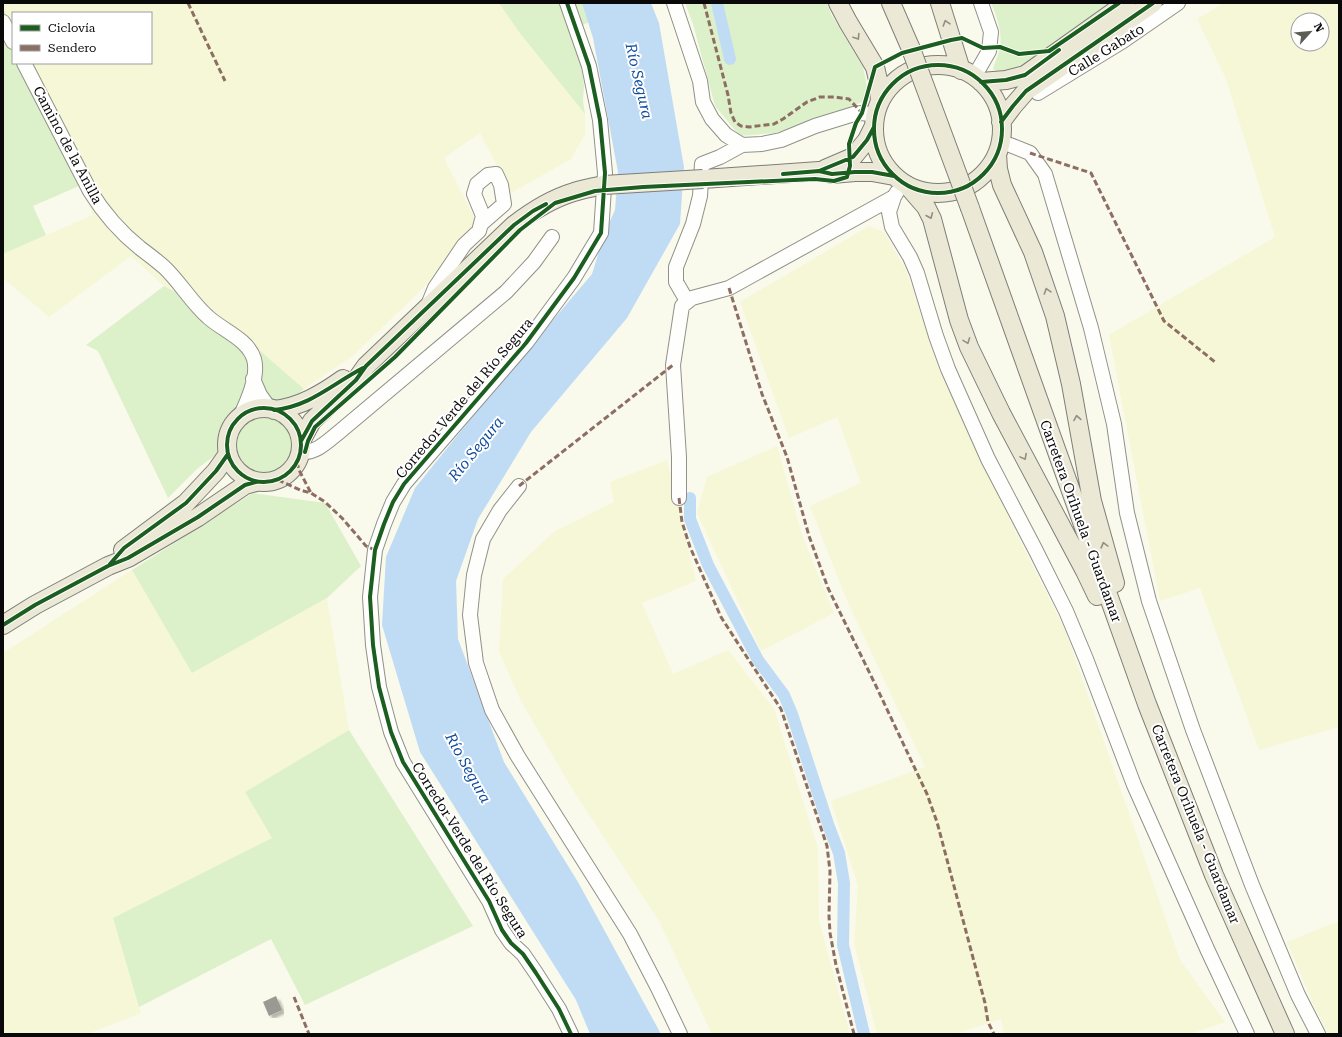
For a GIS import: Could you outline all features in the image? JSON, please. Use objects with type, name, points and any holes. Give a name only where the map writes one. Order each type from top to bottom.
[{"type":"main road","points":[[838,3],[875,67],[878,80],[876,145],[883,162],[899,185],[926,207],[932,219],[959,320],[969,347],[1001,413],[1085,571],[1147,704]]},
{"type":"main road","name":"Carretera Orihuela - Guardamar","points":[[890,3],[911,49],[970,208],[1147,704],[1214,875],[1285,1034]]},
{"type":"main road","points":[[940,3],[972,76],[991,94],[998,107],[1001,122],[998,169],[1002,185],[1033,252],[1055,316],[1071,384],[1092,502],[1147,704]]},
{"type":"main road","points":[[819,171],[853,157],[867,140],[889,88],[901,77],[914,70],[930,66],[946,66],[972,76],[1006,80],[1025,74],[1126,3]]},
{"type":"main road","points":[[1001,122],[1026,91],[1153,3]]},
{"type":"main road","points":[[3,625],[34,605],[108,566],[128,558],[198,517],[246,485],[256,482],[271,482],[286,475],[297,462],[300,447],[312,421],[356,380],[366,366],[514,225],[532,211],[553,200],[574,192],[604,185],[819,171],[832,174],[872,172],[899,185],[936,194],[952,192],[966,187],[979,178],[990,167],[999,148]]},
{"type":"main road","points":[[256,482],[246,478],[238,472],[231,463],[227,443],[228,433],[233,424],[249,411],[259,408],[286,409],[304,403],[366,366]]},
{"type":"main road","points":[[272,409],[282,413],[295,425],[299,433],[300,447]]},
{"type":"main road","points":[[108,566],[124,548],[186,503],[216,471],[228,454]]},
{"type":"street","name":"Corredor Verde del Río Segura","points":[[567,3],[589,66],[600,120],[605,173],[601,233],[574,278],[526,342],[404,484],[393,502],[375,550],[370,596],[373,645],[379,687],[391,732],[403,762],[489,901],[502,930],[511,943],[524,954],[559,1009],[572,1034]]},
{"type":"street","points":[[674,3],[700,81],[704,102],[712,119],[726,135],[742,145]]},
{"type":"street","points":[[972,76],[990,51],[991,32],[981,3]]},
{"type":"street","name":"Calle Gabato","points":[[1013,106],[1123,41],[1178,3]]},
{"type":"street","points":[[3,22],[12,40]]},
{"type":"street","name":"Camino de la Anilla","points":[[25,64],[90,191],[99,205],[138,247],[164,267],[193,303],[208,317],[243,342],[251,352],[254,358],[255,366],[254,379],[248,400],[240,417]]},
{"type":"street","points":[[687,301],[676,282],[676,267],[693,224],[700,196],[702,164],[742,145],[762,144],[781,140],[815,126],[854,114],[877,114]]},
{"type":"street","points":[[999,148],[1010,145],[1030,152],[1045,174],[1091,328],[1114,424],[1127,513],[1149,600],[1193,730],[1252,885],[1298,995],[1318,1034]]},
{"type":"street","points":[[679,498],[679,457],[673,365],[682,306],[692,298],[729,288],[899,185]]},
{"type":"street","points":[[899,185],[889,212],[892,227],[910,257],[917,273],[936,336],[948,369],[988,459],[1066,611],[1089,666],[1134,785],[1208,952],[1247,1034]]},
{"type":"street","points":[[427,308],[435,288],[464,245],[479,232],[481,224]]},
{"type":"street","points":[[300,447],[307,453],[316,450],[338,433],[500,297],[534,262],[552,236]]},
{"type":"street","name":"Camino de la Anilla","points":[[254,379],[260,395],[272,409]]},
{"type":"street","points":[[519,486],[500,510],[482,539],[474,575],[470,615],[476,663],[492,710],[516,755],[630,934],[680,1034]]},
{"type":"green space","points":[[3,3],[499,3],[519,32],[585,114],[585,134],[571,159],[511,193],[480,133],[444,158],[476,221],[426,285],[354,355],[304,389],[258,349],[204,307],[164,286],[131,256],[49,317],[3,278],[3,254],[93,215],[79,186],[80,159],[32,64],[152,64],[152,12],[12,12],[12,26],[3,8]]},
{"type":"green space","points":[[499,3],[597,3],[599,19],[579,26],[585,114],[519,32]]},
{"type":"green space","points":[[685,3],[827,3],[831,14],[863,67],[868,91],[865,101],[825,117],[775,133],[740,136],[715,106],[693,24]]},
{"type":"green space","points":[[991,3],[1114,3],[1020,68],[1001,74],[993,69],[1000,47],[1001,37],[997,19]]},
{"type":"green space","points":[[1224,3],[1339,3],[1339,727],[1259,750],[1200,588],[1160,601],[1109,335],[1275,237],[1226,79],[1197,19]]},
{"type":"green space","points":[[3,8],[12,26],[12,64],[32,64],[80,159],[79,186],[33,206],[46,235],[3,254]]},
{"type":"green space","points":[[869,226],[884,232],[906,270],[940,371],[1017,535],[1065,630],[1180,960],[1225,1022],[1190,1034],[1004,1034],[1001,1019],[955,1034],[877,1034],[854,943],[858,885],[831,801],[925,767],[845,596],[810,506],[861,483],[837,417],[789,438],[740,302]]},
{"type":"green space","points":[[164,286],[204,307],[258,349],[304,389],[267,417],[278,420],[284,424],[292,437],[291,455],[285,465],[277,472],[268,475],[258,474],[249,470],[241,463],[237,453],[236,440],[198,468],[168,498],[98,351],[86,345]]},
{"type":"green space","points":[[777,446],[802,535],[834,613],[761,651],[697,513],[707,477]]},
{"type":"green space","points":[[667,460],[696,581],[642,603],[673,674],[728,650],[774,709],[818,849],[819,921],[850,1034],[712,1034],[659,921],[573,790],[522,703],[499,652],[503,579],[555,531],[614,502],[610,482]]},
{"type":"green space","points":[[253,493],[325,503],[361,566],[327,598],[192,673],[132,570]]},
{"type":"green space","points":[[132,570],[192,673],[327,598],[349,730],[245,792],[272,838],[113,918],[141,1013],[87,1034],[3,1034],[3,653]]},
{"type":"green space","points":[[349,730],[473,926],[305,1005],[271,939],[139,1007],[113,918],[272,838],[245,792]]},
{"type":"green space","points":[[1339,921],[1339,1034],[1328,1034],[1314,1006],[1287,942]]},
{"type":"water","name":"Río Segura","points":[[582,3],[651,3],[659,23],[684,167],[680,224],[627,318],[531,432],[478,519],[456,581],[458,639],[504,762],[578,882],[661,1034],[590,1034],[576,1000],[420,752],[382,625],[386,557],[415,488],[498,385],[592,274],[605,232],[615,210],[618,172],[593,38]]},
{"type":"building","points":[[276,996],[282,1010],[269,1016],[263,1002]]},
{"type":"waterway","points":[[717,3],[730,59]]},
{"type":"waterway","points":[[690,498],[690,519],[708,565],[758,660],[784,695],[792,714],[839,853],[844,883],[843,945],[864,1034]]},
{"type":"marked path","points":[[188,3],[225,81]]},
{"type":"marked path","points":[[704,3],[728,95],[731,113],[735,122],[741,126],[749,127],[774,124],[807,102],[820,97],[849,99],[862,113]]},
{"type":"marked path","points":[[1030,153],[1091,173],[1164,321],[1215,362]]},
{"type":"marked path","points":[[729,288],[762,394],[787,457],[809,536],[828,588],[927,794],[937,822],[985,1003],[988,1022],[994,1034]]},
{"type":"marked path","points":[[519,486],[673,365]]},
{"type":"marked path","points":[[297,462],[299,470],[311,493]]},
{"type":"marked path","points":[[278,480],[300,490],[311,493],[325,502],[342,518],[366,546],[375,550]]},
{"type":"marked path","points":[[679,498],[682,522],[690,547],[721,617],[781,709],[827,846],[830,871],[830,933],[836,965],[854,1034]]},
{"type":"marked path","points":[[294,997],[309,1034]]},
{"type":"cycle path","points":[[567,3],[589,66],[600,120],[605,173],[601,233],[574,278],[526,343],[404,484],[393,502],[375,550],[370,597],[373,645],[379,687],[391,732],[403,762],[489,901],[502,930],[511,943],[523,954],[536,973],[559,1009],[571,1034]]},
{"type":"cycle path","points":[[305,452],[308,441],[315,427],[395,357],[520,230],[555,203],[595,191],[643,187],[815,179],[834,181],[847,177],[850,166],[849,144],[856,123],[862,113],[875,67],[902,53],[962,38],[983,48],[1000,47],[1019,54],[1049,51],[1119,3]]},
{"type":"cycle path","points":[[1001,122],[1026,91],[1153,3]]},
{"type":"cycle path","points":[[981,82],[1006,80],[1025,75],[1059,50]]},
{"type":"cycle path","points":[[938,65],[962,70],[983,84],[997,105],[1002,129],[997,153],[983,174],[962,188],[938,193],[914,188],[893,174],[879,153],[874,129],[879,105],[893,84],[914,70],[938,65]]},
{"type":"cycle path","points":[[819,171],[853,157],[867,140],[874,127]]},
{"type":"cycle path","points":[[783,174],[819,171],[832,174],[872,172],[894,176]]},
{"type":"cycle path","points":[[301,441],[312,421],[356,380],[366,366],[514,225],[533,211],[546,204]]},
{"type":"cycle path","points":[[274,410],[299,404],[321,394],[363,368]]},
{"type":"cycle path","points":[[264,408],[285,414],[295,424],[301,445],[295,466],[285,476],[264,482],[243,476],[233,466],[227,445],[233,424],[243,414],[264,408]]},
{"type":"cycle path","points":[[110,564],[124,548],[186,503],[216,471],[228,454]]},
{"type":"cycle path","points":[[3,625],[35,605],[108,566],[128,558],[198,517],[245,485],[256,482]]}]
